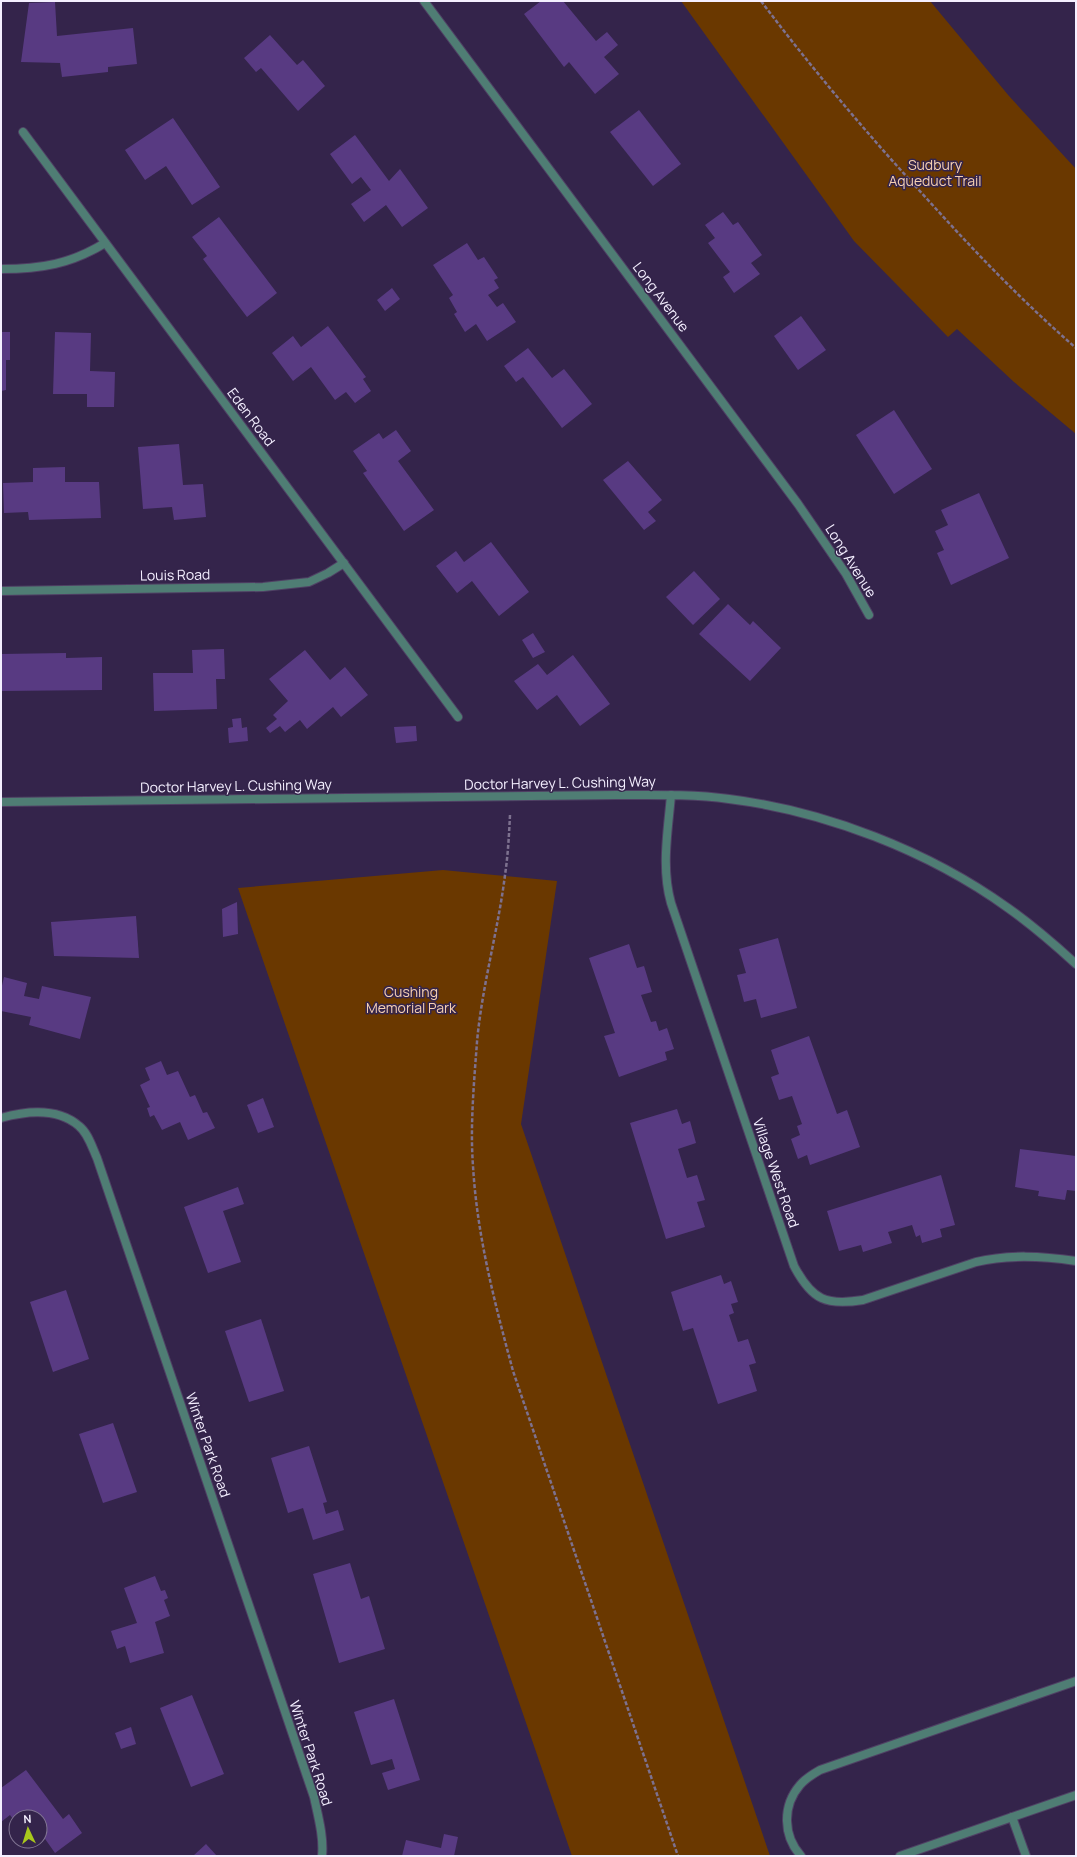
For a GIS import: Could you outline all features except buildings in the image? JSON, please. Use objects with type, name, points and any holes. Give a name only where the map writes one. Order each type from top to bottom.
[{"type":"street","name":"Long Avenue","points":[[424,1],[802,509],[846,574],[869,614]]},
{"type":"street","name":"Eden Road","points":[[22,132],[458,717]]},
{"type":"street","points":[[1,269],[36,267],[61,263],[86,255],[105,243]]},
{"type":"street","name":"Louis Road","points":[[1,591],[263,587],[309,582],[344,563]]},
{"type":"street","name":"Doctor Harvey L. Cushing Way","points":[[1,802],[671,795],[728,799],[783,808],[838,823],[925,859],[1007,907],[1046,937],[1076,964]]},
{"type":"street","name":"Village West Road","points":[[671,795],[665,860],[666,886],[794,1266],[802,1281],[814,1295],[828,1301],[847,1302],[863,1300],[976,1262],[994,1258],[1035,1256],[1076,1261]]},
{"type":"street","name":"Winter Park Road","points":[[1,1118],[31,1112],[50,1113],[67,1117],[80,1126],[98,1158],[314,1797],[320,1824],[323,1848],[322,1856]]},
{"type":"street","points":[[801,1856],[789,1837],[786,1821],[788,1808],[793,1795],[800,1784],[808,1777],[820,1770],[1076,1681]]},
{"type":"street","points":[[900,1856],[1076,1795]]},
{"type":"street","points":[[1012,1817],[1026,1856]]},
{"type":"path","points":[[761,1],[832,91],[888,156],[972,248],[1017,294],[1076,348]]},
{"type":"path","points":[[511,796],[505,876],[487,976],[476,1055],[473,1105],[473,1166],[482,1236],[494,1302],[513,1371],[678,1856]]},
{"type":"green space","name":"Sudbury Aqueduct Trail","points":[[681,1],[930,1],[1009,96],[1076,169],[1076,434],[1014,382],[957,329],[948,337],[854,241]]},
{"type":"green space","name":"Cushing Memorial Park","points":[[443,870],[557,881],[521,1124],[770,1856],[572,1856],[238,888]]}]
